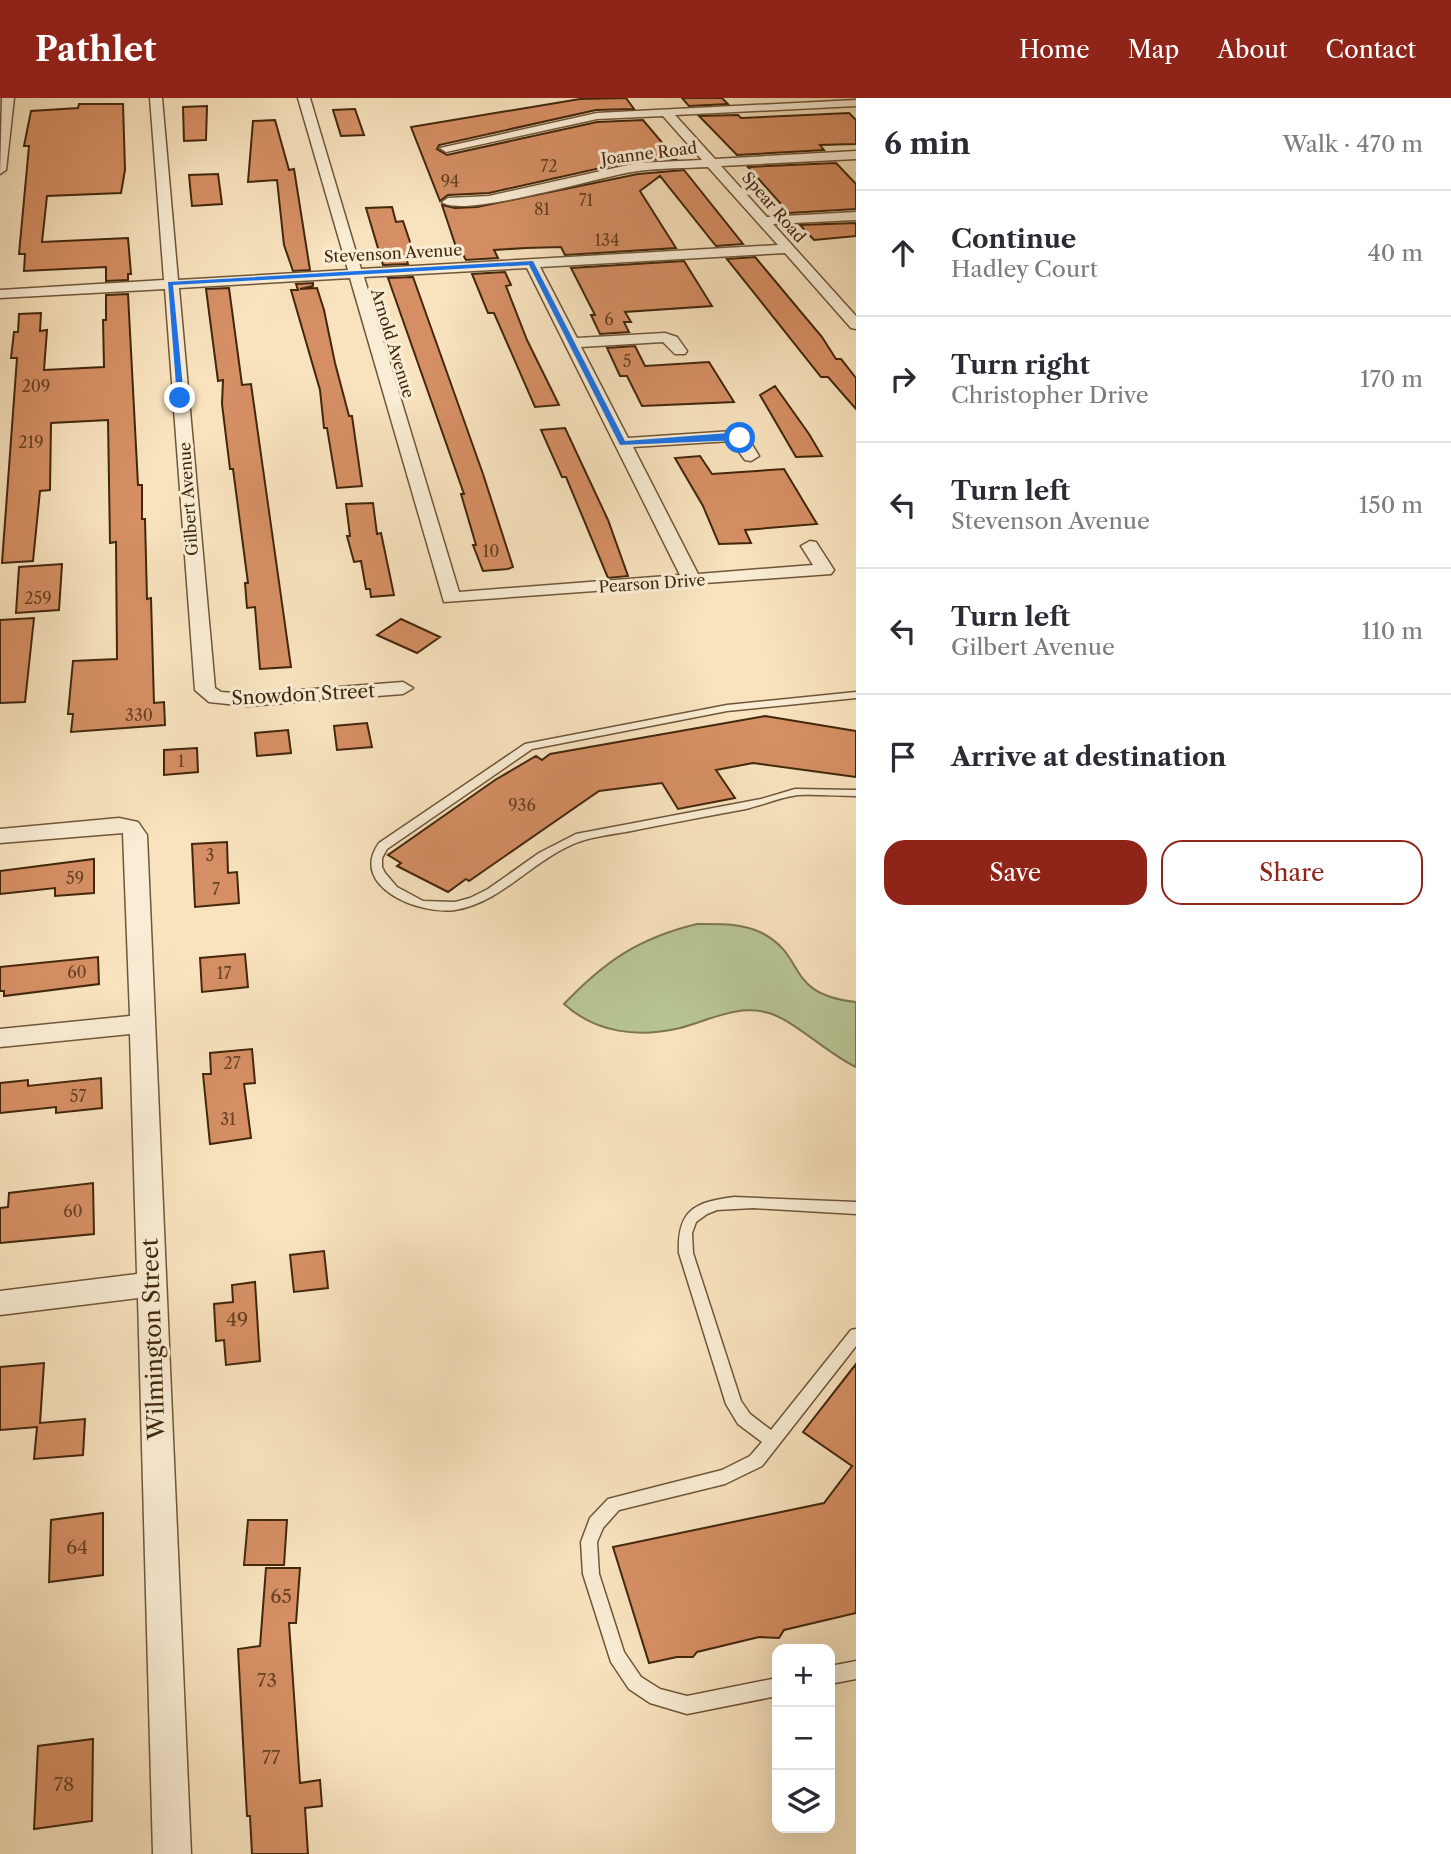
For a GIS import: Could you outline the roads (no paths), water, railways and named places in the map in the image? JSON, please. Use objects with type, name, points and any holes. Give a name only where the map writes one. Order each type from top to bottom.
[{"type":"street","points":[[0,170],[8,98]]},
{"type":"street","name":"Gilbert Avenue","points":[[156,98],[205,690]]},
{"type":"street","name":"Arnold Avenue","points":[[304,98],[451,598]]},
{"type":"street","points":[[446,148],[578,119],[856,103]]},
{"type":"street","name":"Spear Road","points":[[666,112],[856,325]]},
{"type":"street","name":"Joanne Road","points":[[448,202],[489,201],[636,167],[856,155]]},
{"type":"street","points":[[762,220],[856,216]]},
{"type":"street","name":"Stevenson Avenue","points":[[0,294],[787,249]]},
{"type":"street","points":[[531,263],[692,580]]},
{"type":"street","points":[[572,343],[671,338]]},
{"type":"street","points":[[730,419],[751,456]]},
{"type":"street","points":[[623,443],[729,436],[741,439]]},
{"type":"street","name":"Pearson Drive","points":[[451,598],[825,570],[810,547]]},
{"type":"street","name":"Snowdon Street","points":[[205,690],[216,698],[247,700],[403,688]]},
{"type":"street","name":"Wilmington Street","points":[[0,836],[119,825],[130,827],[136,835],[172,1854]]},
{"type":"street","points":[[0,1038],[142,1024]]},
{"type":"street","points":[[0,1303],[151,1284]]},
{"type":"lane","points":[[856,695],[727,708],[529,746],[383,846],[377,853],[375,866],[384,881],[411,901],[427,906],[455,907],[486,897],[563,843],[580,836],[763,802],[795,792],[852,792],[856,807]]},
{"type":"lane","points":[[772,1440],[744,1419],[734,1404],[683,1242],[688,1223],[701,1210],[724,1203],[856,1208]]},
{"type":"lane","points":[[772,1688],[694,1705],[671,1702],[643,1688],[628,1675],[617,1656],[592,1574],[588,1549],[596,1523],[614,1504],[743,1470],[756,1461],[856,1335]]},
{"type":"lane","points":[[835,1674],[856,1670]]}]
